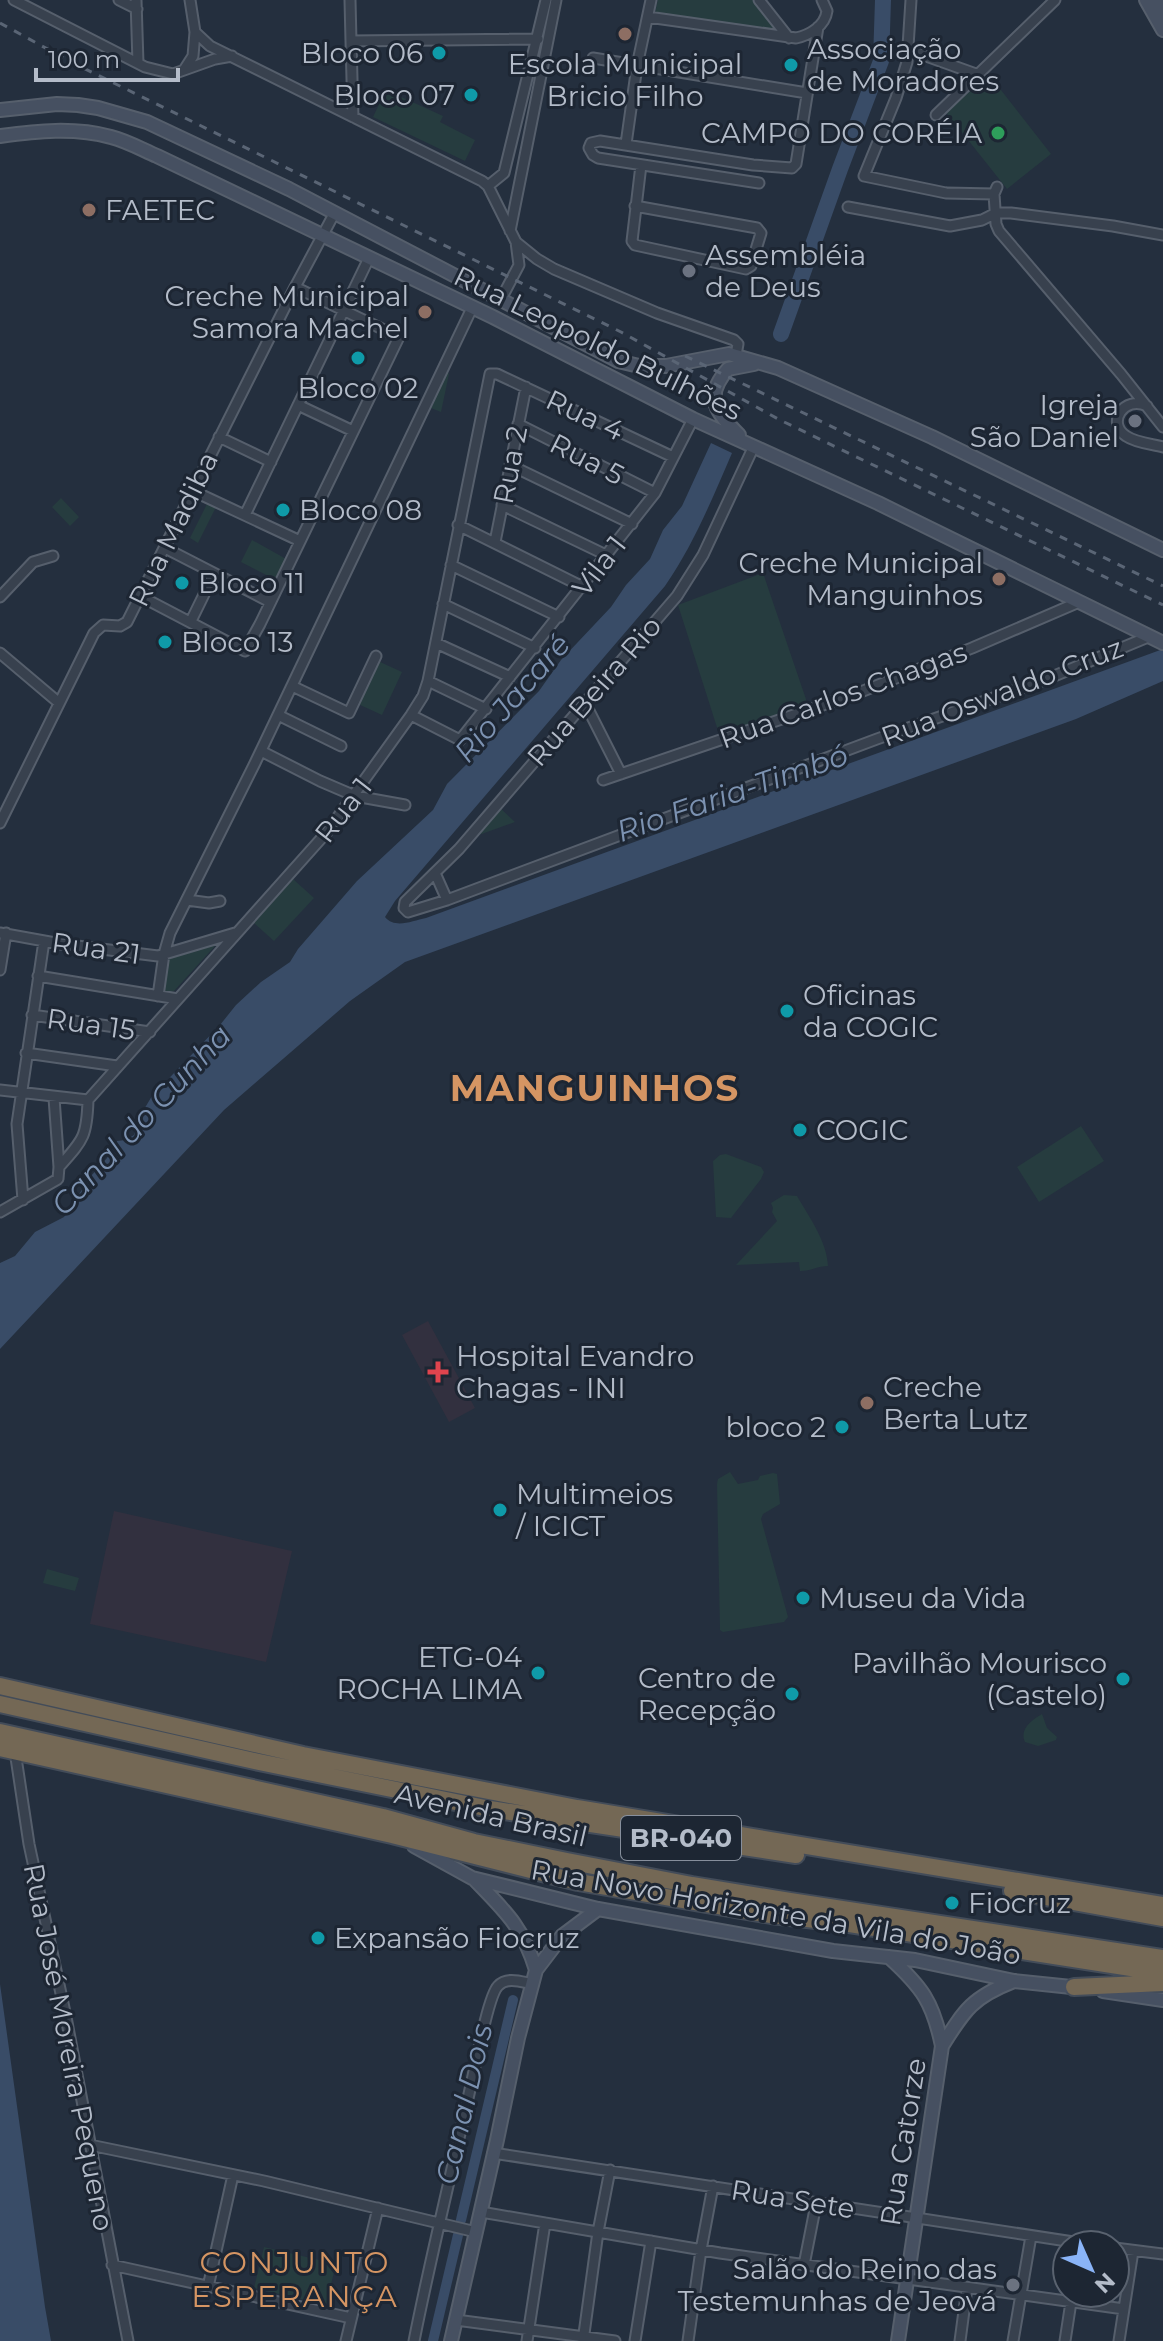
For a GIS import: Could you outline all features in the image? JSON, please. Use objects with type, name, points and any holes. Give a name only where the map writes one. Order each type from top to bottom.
[{"type":"highway","name":"Avenida Brasil","points":[[3,1696],[577,1808],[1163,1905]]},
{"type":"highway","name":"Avenida Brasil","points":[[3,1696],[259,1762],[490,1809],[989,1886],[1163,1918]]},
{"type":"highway","name":"Avenida Brasil","points":[[0,1732],[383,1817],[474,1842],[692,1885],[1163,1958]]},
{"type":"highway","name":"Avenida Brasil","points":[[8,1750],[392,1835],[578,1882],[771,1915],[843,1923],[1163,1973]]},
{"type":"highway","points":[[692,1885],[771,1915]]},
{"type":"highway","points":[[1074,1987],[1163,1983]]},
{"type":"main road","points":[[1146,0],[1163,30]]},
{"type":"main road","points":[[1159,0],[1163,14]]},
{"type":"main road","name":"Rua Leopoldo Bulhões","points":[[0,110],[78,105],[147,122],[289,189],[628,365],[666,366],[703,357],[736,355],[790,372],[932,437],[1163,550]]},
{"type":"main road","name":"Rua Leopoldo Bulhões","points":[[0,136],[43,130],[79,131],[113,137],[322,235],[693,419],[878,503],[1163,643]]},
{"type":"main road","points":[[749,444],[717,412],[714,394],[728,369],[761,363]]},
{"type":"main road","name":"Rua Novo Horizonte da Vila do João","points":[[392,1835],[472,1878],[598,1909],[1014,1981],[1163,2000]]},
{"type":"main road","points":[[472,1878],[514,1921],[536,1970]]},
{"type":"main road","points":[[451,2341],[536,1970],[562,1936],[598,1909]]},
{"type":"main road","name":"Rua Catorze","points":[[889,1957],[910,1976],[929,2003],[936,2017],[942,2046],[898,2341]]},
{"type":"main road","name":"Rua Catorze","points":[[942,2046],[965,2010],[977,1999],[1014,1981]]},
{"type":"street","points":[[14,0],[163,73],[182,72],[232,56]]},
{"type":"street","points":[[119,0],[137,4],[138,63]]},
{"type":"street","points":[[190,0],[194,29],[210,46],[488,186],[516,242],[526,252],[554,269],[657,313],[734,340],[738,344],[736,355]]},
{"type":"street","points":[[182,72],[193,56],[198,0]]},
{"type":"street","points":[[350,0],[353,117]]},
{"type":"street","points":[[488,186],[504,173],[546,0]]},
{"type":"street","points":[[510,231],[556,0]]},
{"type":"street","points":[[626,144],[637,66],[651,0]]},
{"type":"street","points":[[759,0],[789,38]]},
{"type":"street","points":[[648,17],[789,38],[803,37],[818,27],[827,15],[822,0]]},
{"type":"street","points":[[911,0],[909,50],[896,98],[864,176],[946,193],[996,190],[996,224],[999,231],[1163,427]]},
{"type":"street","points":[[936,115],[1055,0]]},
{"type":"street","points":[[759,183],[598,158],[589,148],[591,143],[600,141],[753,165],[792,168],[796,164],[818,27]]},
{"type":"street","points":[[351,41],[538,39]]},
{"type":"street","points":[[909,50],[979,75]]},
{"type":"street","points":[[593,58],[807,93]]},
{"type":"street","points":[[635,206],[757,228],[761,233],[751,266],[746,269],[639,247],[632,241],[635,206],[641,165]]},
{"type":"street","points":[[848,207],[950,226],[982,220],[996,213],[1020,214],[1163,235]]},
{"type":"street","name":"Rua Madiba","points":[[0,823],[88,643],[99,627],[124,625],[140,596],[334,214]]},
{"type":"street","points":[[501,299],[519,265],[516,242]]},
{"type":"street","points":[[245,515],[369,258]]},
{"type":"street","points":[[140,596],[245,651],[270,602],[399,337],[295,287]]},
{"type":"street","points":[[158,996],[170,933],[261,751],[472,308]]},
{"type":"street","name":"Rua 1","points":[[88,1100],[327,832],[423,696],[488,380],[490,374],[497,374]]},
{"type":"street","name":"Rua 4","points":[[497,374],[673,457]]},
{"type":"street","name":"Rua 2","points":[[495,542],[526,387]]},
{"type":"street","points":[[1149,408],[1136,403],[1122,409],[1119,427],[1130,438],[1163,447]]},
{"type":"street","points":[[298,405],[353,431]]},
{"type":"street","name":"Vila 1","points":[[411,715],[460,740],[655,493],[693,419]]},
{"type":"street","name":"Rua 5","points":[[518,424],[655,493]]},
{"type":"street","points":[[219,437],[271,462]]},
{"type":"street","name":"Rua Beira Rio","points":[[406,911],[405,902],[459,849],[677,596],[703,555],[749,444]]},
{"type":"street","points":[[510,465],[632,524]]},
{"type":"street","points":[[193,491],[300,541]]},
{"type":"street","points":[[502,505],[606,555]]},
{"type":"street","points":[[458,525],[583,587]]},
{"type":"street","points":[[165,548],[270,602]]},
{"type":"street","points":[[0,597],[33,562],[53,556]]},
{"type":"street","points":[[451,565],[559,617]]},
{"type":"street","points":[[191,621],[214,574]]},
{"type":"street","name":"Rua Carlos Chagas","points":[[603,780],[858,693],[1079,602]]},
{"type":"street","points":[[443,604],[535,648]]},
{"type":"street","name":"Rua Oswaldo Cruz","points":[[406,911],[447,900],[877,739],[1047,679],[1148,637]]},
{"type":"street","points":[[436,643],[510,677]]},
{"type":"street","points":[[0,653],[58,702]]},
{"type":"street","points":[[292,686],[349,713],[376,656]]},
{"type":"street","points":[[428,681],[486,709]]},
{"type":"street","points":[[585,703],[621,774]]},
{"type":"street","points":[[278,715],[341,746]]},
{"type":"street","points":[[261,751],[355,796],[405,805]]},
{"type":"street","points":[[435,873],[447,900]]},
{"type":"street","points":[[187,900],[220,901]]},
{"type":"street","name":"Rua 21","points":[[3,933],[158,956],[238,932]]},
{"type":"street","points":[[0,970],[3,933]]},
{"type":"street","points":[[23,1200],[17,1124],[44,941]]},
{"type":"street","points":[[38,976],[178,999]]},
{"type":"street","name":"Rua 15","points":[[32,1015],[150,1032]]},
{"type":"street","points":[[26,1053],[117,1066]]},
{"type":"street","points":[[0,1090],[88,1100],[87,1128],[59,1167]]},
{"type":"street","points":[[0,1212],[56,1181],[59,1167],[54,1098]]},
{"type":"street","name":"Rua José Moreira Pequeno","points":[[8,1750],[66,2017],[128,2341]]},
{"type":"street","points":[[414,2341],[438,2222],[494,1993],[497,1986],[504,1982],[513,1980],[533,1984]]},
{"type":"street","points":[[90,2145],[476,2232]]},
{"type":"street","name":"Rua Sete","points":[[493,2153],[1051,2239]]},
{"type":"street","points":[[583,2339],[610,2170]]},
{"type":"street","points":[[208,2287],[233,2175]]},
{"type":"street","points":[[688,2341],[713,2186]]},
{"type":"street","points":[[804,2265],[816,2204]]},
{"type":"street","points":[[346,2341],[378,2208]]},
{"type":"street","points":[[481,2212],[701,2250],[1051,2299]]},
{"type":"street","points":[[527,2341],[545,2223]]},
{"type":"street","points":[[1013,2341],[1031,2236]]},
{"type":"street","points":[[635,2341],[651,2241]]},
{"type":"street","points":[[1131,2264],[1133,2251],[1163,2254]]},
{"type":"street","points":[[112,2265],[351,2318]]},
{"type":"street","points":[[960,2341],[967,2288]]},
{"type":"street","points":[[1065,2341],[1070,2309]]},
{"type":"street","points":[[1119,2341],[1124,2309]]},
{"type":"street","points":[[456,2320],[615,2341]]},
{"type":"shaded area","name":"Hospital Evandro Chagas - INI","points":[[428,1321],[475,1408],[449,1422],[402,1335]]},
{"type":"shaded area","points":[[114,1511],[292,1551],[266,1662],[90,1624]]},
{"type":"green space","points":[[658,0],[755,0],[775,30],[772,32],[655,13]]},
{"type":"green space","name":"CAMPO DO CORÉIA","points":[[990,76],[1051,154],[1007,189],[945,111]]},
{"type":"green space","points":[[386,90],[443,116],[440,122],[475,140],[465,161],[373,117]]},
{"type":"green space","points":[[447,371],[449,374],[441,412],[431,408]]},
{"type":"green space","points":[[61,498],[79,517],[70,526],[52,507]]},
{"type":"green space","points":[[208,502],[217,505],[198,543],[190,538]]},
{"type":"green space","points":[[252,540],[288,560],[278,581],[241,562]]},
{"type":"green space","points":[[763,573],[809,708],[721,740],[678,605]]},
{"type":"green space","points":[[378,661],[402,672],[382,715],[358,704]]},
{"type":"green space","points":[[500,808],[515,822],[476,836]]},
{"type":"green space","points":[[293,879],[314,898],[274,941],[254,923]]},
{"type":"green space","points":[[212,942],[215,946],[174,991],[165,991],[169,959]]},
{"type":"green space","points":[[1081,1126],[1104,1161],[1039,1202],[1017,1167]]},
{"type":"green space","points":[[726,1154],[761,1167],[764,1172],[731,1218],[716,1217],[713,1161]]},
{"type":"green space","points":[[784,1195],[797,1196],[821,1238],[828,1266],[800,1271],[799,1262],[736,1265],[777,1221],[771,1203]]},
{"type":"green space","points":[[730,1472],[738,1484],[777,1474],[780,1504],[763,1514],[761,1519],[788,1617],[784,1622],[723,1632],[720,1630],[717,1484],[718,1479]]},
{"type":"green space","points":[[47,1569],[79,1578],[75,1591],[43,1583]]},
{"type":"green space","points":[[1042,1714],[1056,1740],[1038,1746],[1025,1742],[1025,1729]]},
{"type":"green space","points":[[264,2247],[336,2264],[326,2305],[254,2288]]},
{"type":"water","name":"Canal do Cunha","points":[[711,443],[732,453],[694,538],[665,586],[395,901],[385,917],[389,921],[404,923],[426,918],[1163,649],[1163,681],[1076,719],[405,962],[350,1001],[224,1110],[0,1349],[0,1263],[15,1256],[35,1232],[64,1217],[117,1141],[134,1135],[137,1121],[152,1096],[236,1005],[261,982],[290,962],[357,881],[433,810],[447,784],[539,691],[561,660],[611,607],[650,559],[663,530],[682,506]]},
{"type":"water","points":[[0,1984],[45,2307],[51,2341],[0,2341]]},
{"type":"waterway","name":"Rio Jacaré","points":[[781,334],[881,61],[883,0]]},
{"type":"waterway","name":"Canal Dois","points":[[461,2220],[513,2000]]},
{"type":"waterway","name":"Canal Dois","points":[[433,2341],[458,2235]]},
{"type":"railway","points":[[0,23],[73,63],[621,332],[780,420],[1163,605]]},
{"type":"railway","points":[[685,356],[1163,586]]},
{"type":"place","name":"Escola Municipal Bricio Filho","points":[[625,34]]},
{"type":"place","name":"Bloco 06","points":[[439,53]]},
{"type":"place","name":"Associação de Moradores","points":[[791,65]]},
{"type":"place","name":"Bloco 07","points":[[471,95]]},
{"type":"place","name":"CAMPO DO CORÉIA","points":[[998,133]]},
{"type":"place","name":"FAETEC","points":[[89,210]]},
{"type":"place","name":"Assembléia de Deus","points":[[689,271]]},
{"type":"place","name":"Creche Municipal Samora Machel","points":[[425,312]]},
{"type":"place","name":"Bloco 02","points":[[358,358]]},
{"type":"place","name":"Igreja São Daniel","points":[[1135,421]]},
{"type":"place","name":"Bloco 08","points":[[283,510]]},
{"type":"place","name":"Creche Municipal Manguinhos","points":[[999,579]]},
{"type":"place","name":"Bloco 11","points":[[182,583]]},
{"type":"place","name":"Bloco 13","points":[[165,642]]},
{"type":"place","name":"Oficinas da COGIC","points":[[787,1011]]},
{"type":"place","name":"COGIC","points":[[800,1130]]},
{"type":"place","name":"Hospital Evandro Chagas - INI","points":[[438,1372]]},
{"type":"place","name":"Creche Berta Lutz","points":[[867,1403]]},
{"type":"place","name":"bloco 2","points":[[842,1427]]},
{"type":"place","name":"Multimeios / ICICT","points":[[500,1510]]},
{"type":"place","name":"Museu da Vida","points":[[803,1598]]},
{"type":"place","name":"ETG-04 ROCHA LIMA","points":[[538,1673]]},
{"type":"place","name":"Pavilhão Mourisco (Castelo)","points":[[1123,1679]]},
{"type":"place","name":"Centro de Recepção","points":[[792,1694]]},
{"type":"place","name":"Fiocruz","points":[[952,1903]]},
{"type":"place","name":"Expansão Fiocruz","points":[[318,1938]]},
{"type":"place","name":"Salão do Reino das Testemunhas de Jeová","points":[[1013,2285]]},
{"type":"district","name":"MANGUINHOS","points":[[595,1088]]},
{"type":"district","name":"CONJUNTO ESPERANÇA","points":[[295,2279]]},
{"type":"water label","name":"Rio Faria-Timbó","points":[[732,793]]}]
